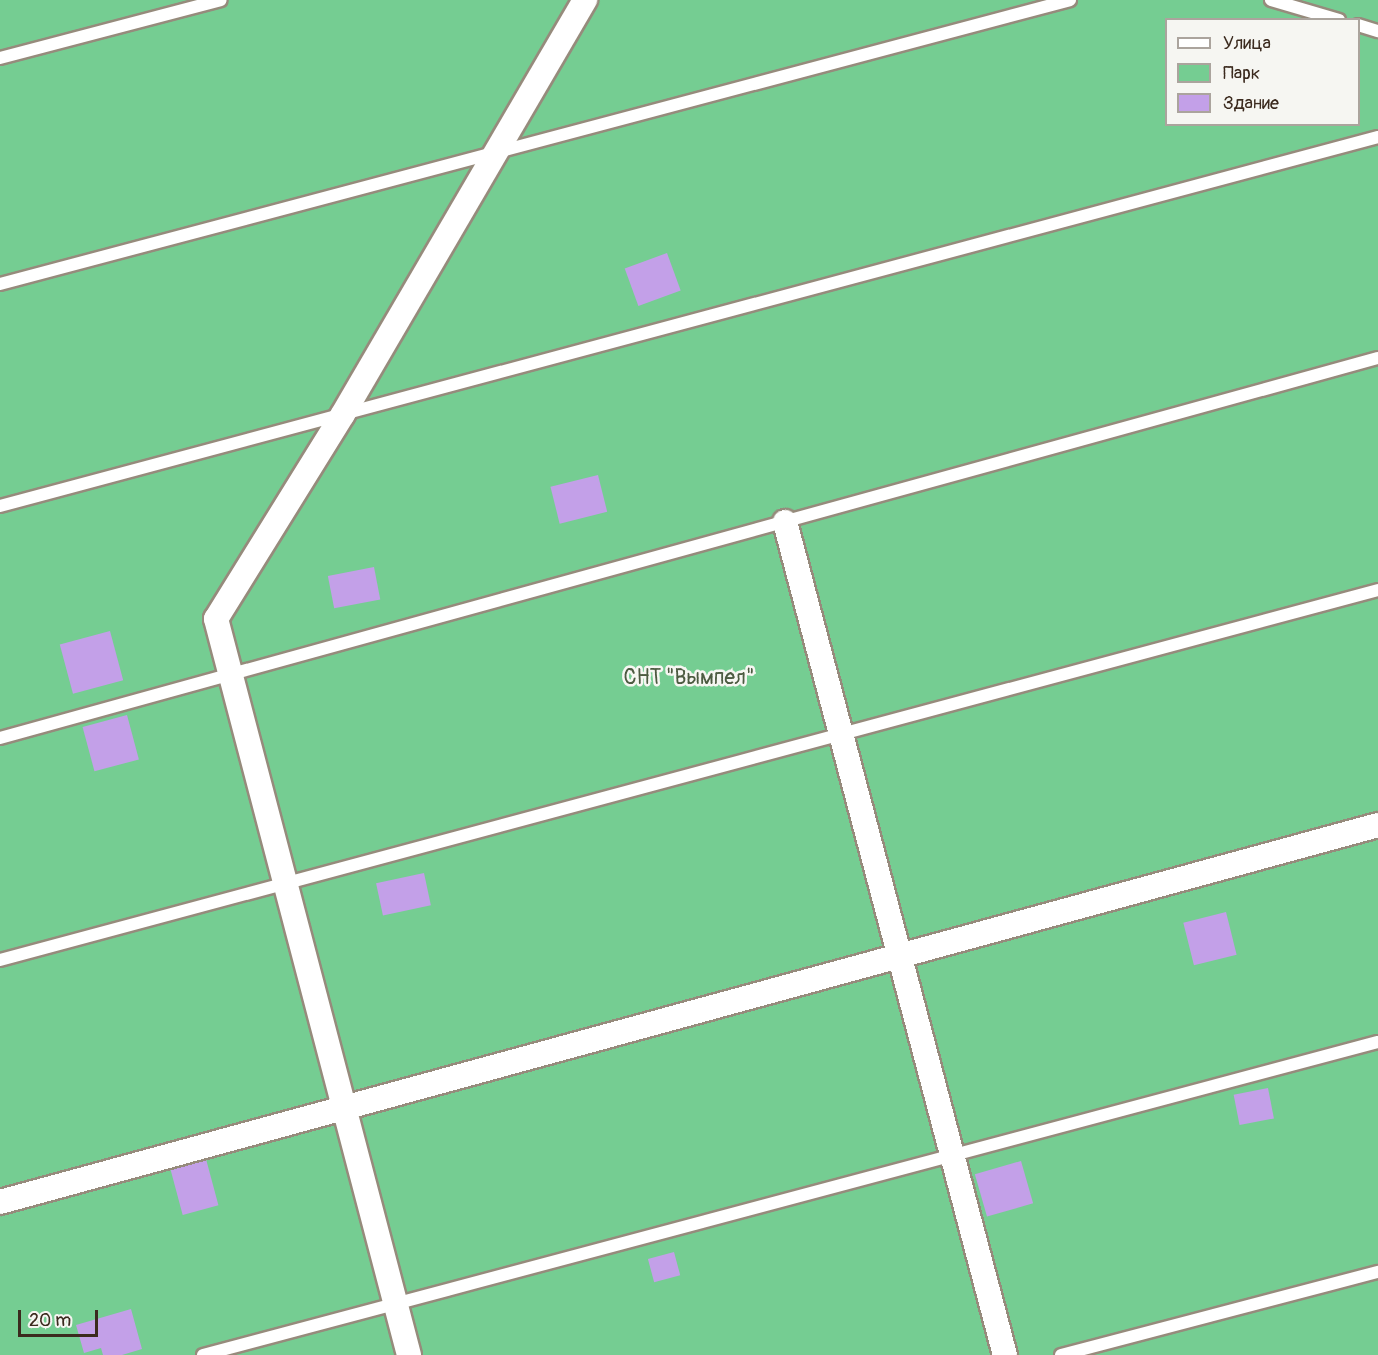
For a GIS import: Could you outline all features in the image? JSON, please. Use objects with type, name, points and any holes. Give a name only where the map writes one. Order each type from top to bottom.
[{"type":"street","points":[[409,1355],[216,619],[343,414],[585,0]]},
{"type":"street","points":[[785,522],[1005,1355]]},
{"type":"street","points":[[0,1202],[899,954],[1378,825]]},
{"type":"lane","points":[[0,58],[221,0]]},
{"type":"lane","points":[[0,284],[1070,0]]},
{"type":"lane","points":[[1271,0],[1332,18]]},
{"type":"lane","points":[[1360,25],[1378,31]]},
{"type":"lane","points":[[0,506],[1378,137]]},
{"type":"lane","points":[[0,738],[1378,358]]},
{"type":"lane","points":[[0,960],[286,886],[840,733],[1378,590]]},
{"type":"lane","points":[[203,1355],[1378,1042]]},
{"type":"lane","points":[[1061,1355],[1378,1272]]},
{"type":"green space","name":"СНТ \"Вымпел\"","points":[[0,0],[1378,0],[1378,1355],[0,1355]]},
{"type":"building","points":[[667,253],[681,291],[638,306],[625,268]]},
{"type":"building","points":[[598,475],[607,512],[560,524],[550,487]]},
{"type":"building","points":[[374,567],[380,599],[334,608],[328,576]]},
{"type":"building","points":[[110,631],[123,680],[73,694],[60,644]]},
{"type":"building","points":[[127,715],[139,759],[94,771],[83,727]]},
{"type":"building","points":[[424,873],[431,905],[383,915],[376,883]]},
{"type":"building","points":[[1226,912],[1237,955],[1194,965],[1183,923]]},
{"type":"building","points":[[1268,1088],[1274,1118],[1240,1125],[1234,1095]]},
{"type":"building","points":[[206,1159],[218,1205],[183,1215],[170,1169]]},
{"type":"building","points":[[1021,1161],[1033,1203],[987,1217],[975,1174]]},
{"type":"building","points":[[674,1252],[680,1275],[654,1282],[648,1259]]},
{"type":"building","points":[[131,1309],[142,1349],[122,1355],[103,1355],[101,1348],[84,1353],[76,1325]]}]
